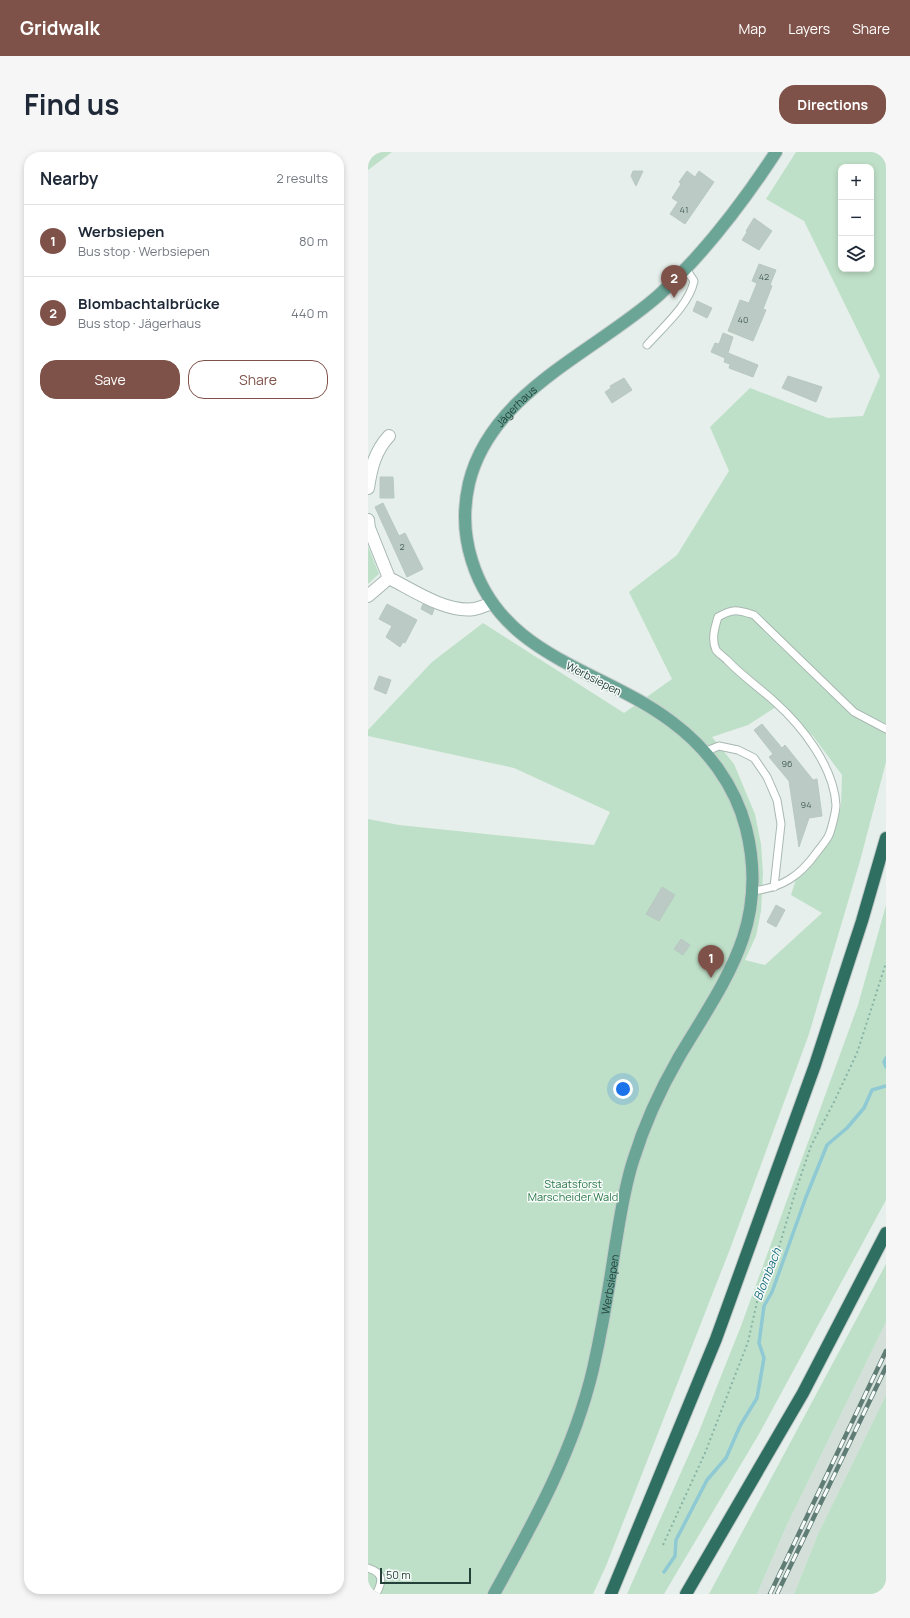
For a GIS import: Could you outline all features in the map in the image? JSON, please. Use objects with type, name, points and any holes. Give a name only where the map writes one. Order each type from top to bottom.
[{"type":"highway","points":[[611,1594],[721,1324],[815,1065],[862,921],[886,838]]},
{"type":"highway","points":[[686,1594],[803,1393],[886,1233]]},
{"type":"main road","name":"Jägerhaus","points":[[492,603],[480,584],[470,555],[467,542],[465,518],[466,498],[470,478],[477,459],[489,437],[501,420],[524,396],[542,381],[635,314],[663,291],[686,269],[722,227],[749,192],[776,152]]},
{"type":"main road","name":"Werbsiepen","points":[[492,603],[515,628],[535,645],[565,664],[633,698],[663,715],[688,736],[704,752],[725,780],[741,812],[752,858],[752,891],[746,931],[729,973],[656,1099],[632,1163],[624,1194],[603,1323],[592,1372],[578,1420],[551,1489],[494,1594]]},
{"type":"street","points":[[368,488],[374,460],[379,448],[390,436]]},
{"type":"street","points":[[368,520],[369,528],[389,578],[431,600],[449,606],[472,609],[492,603]]},
{"type":"street","points":[[368,596],[389,578]]},
{"type":"lane","points":[[647,345],[692,291],[694,281],[686,269]]},
{"type":"lane","points":[[752,891],[774,887],[793,878],[811,860],[829,836],[836,806],[833,786],[826,767],[818,753],[776,702],[741,674],[716,650],[713,633],[718,617],[730,610],[741,611],[754,615],[854,712],[886,729]]},
{"type":"lane","points":[[704,752],[719,746],[738,750],[754,758],[767,777],[777,800],[781,824],[774,887]]},
{"type":"lane","points":[[368,1568],[375,1571],[381,1578],[381,1584],[376,1594]]},
{"type":"path","points":[[662,1544],[705,1453],[748,1342],[757,1302],[776,1257],[811,1146],[858,1053],[886,963]]},
{"type":"shaded area","points":[[886,1322],[886,1395],[818,1534],[794,1594],[757,1594],[786,1527]]},
{"type":"green space","points":[[368,152],[392,152],[368,170]]},
{"type":"green space","name":"Staatsforst Marscheider Wald","points":[[796,152],[886,152],[886,762],[860,861],[809,1034],[730,1249],[606,1566],[593,1594],[368,1594],[368,819],[399,825],[594,845],[610,812],[514,768],[368,736],[368,730],[432,662],[483,623],[624,713],[672,679],[629,592],[677,555],[729,471],[710,427],[750,388],[828,418],[863,416],[880,376],[804,221],[766,199]],"holes":[[[779,705],[813,736],[842,775],[841,806],[832,839],[796,879],[791,895],[822,913],[765,965],[745,960],[756,936],[761,911],[763,873],[761,844],[755,814],[734,764],[712,737],[748,725]]]},
{"type":"green space","points":[[368,546],[379,574],[368,584]]},
{"type":"green space","points":[[886,905],[886,1200],[759,1434],[664,1594],[627,1594],[698,1434],[741,1326],[858,1005]]},
{"type":"green space","points":[[886,1264],[886,1322],[786,1527],[757,1594],[709,1594]]},
{"type":"green space","points":[[886,1395],[886,1594],[794,1594],[818,1534]]},
{"type":"building","points":[[633,171],[643,171],[636,186],[631,176]]},
{"type":"building","points":[[687,171],[695,177],[699,171],[714,182],[685,224],[670,214],[678,202],[672,198],[681,184],[679,182]]},
{"type":"building","points":[[754,218],[772,231],[759,250],[742,240]]},
{"type":"building","points":[[759,264],[776,270],[770,285],[772,286],[763,309],[766,310],[753,341],[728,331],[740,300],[749,303],[757,283],[752,281]]},
{"type":"building","points":[[697,301],[712,308],[707,318],[693,311]]},
{"type":"building","points":[[723,333],[733,337],[728,353],[758,365],[753,377],[729,368],[730,364],[724,362],[725,358],[711,352],[715,343],[719,344]]},
{"type":"building","points":[[788,376],[822,387],[816,402],[782,388]]},
{"type":"building","points":[[624,378],[632,390],[612,403],[605,392],[611,388],[610,386]]},
{"type":"building","points":[[380,477],[393,477],[394,498],[380,498]]},
{"type":"building","points":[[383,503],[399,536],[405,533],[423,569],[407,577],[375,507]]},
{"type":"building","points":[[387,604],[417,620],[405,643],[403,642],[400,647],[386,637],[392,626],[379,619]]},
{"type":"building","points":[[423,604],[434,609],[432,615],[421,609]]},
{"type":"building","points":[[379,676],[391,680],[386,694],[374,689]]},
{"type":"building","points":[[762,724],[782,748],[785,745],[813,780],[817,779],[822,816],[809,818],[799,847],[789,781],[769,757],[773,754],[754,730]]},
{"type":"building","points":[[662,887],[675,895],[659,921],[646,914]]},
{"type":"building","points":[[776,905],[785,910],[776,927],[767,922]]},
{"type":"building","points":[[681,939],[690,945],[683,955],[674,949]]},
{"type":"waterway","name":"Blombach","points":[[886,1058],[884,1062],[886,1067]]},
{"type":"waterway","name":"Blombach","points":[[664,1572],[675,1556],[676,1540],[707,1480],[726,1458],[740,1426],[757,1398],[764,1358],[759,1343],[764,1306],[772,1292],[806,1197],[827,1145],[847,1128],[864,1108],[872,1090],[886,1086]]},
{"type":"railway","points":[[770,1594],[886,1351]]},
{"type":"railway","points":[[777,1594],[886,1367]]},
{"type":"place","name":"Blombachtalbrücke","points":[[674,298]]},
{"type":"place","name":"Werbsiepen","points":[[711,978]]}]
